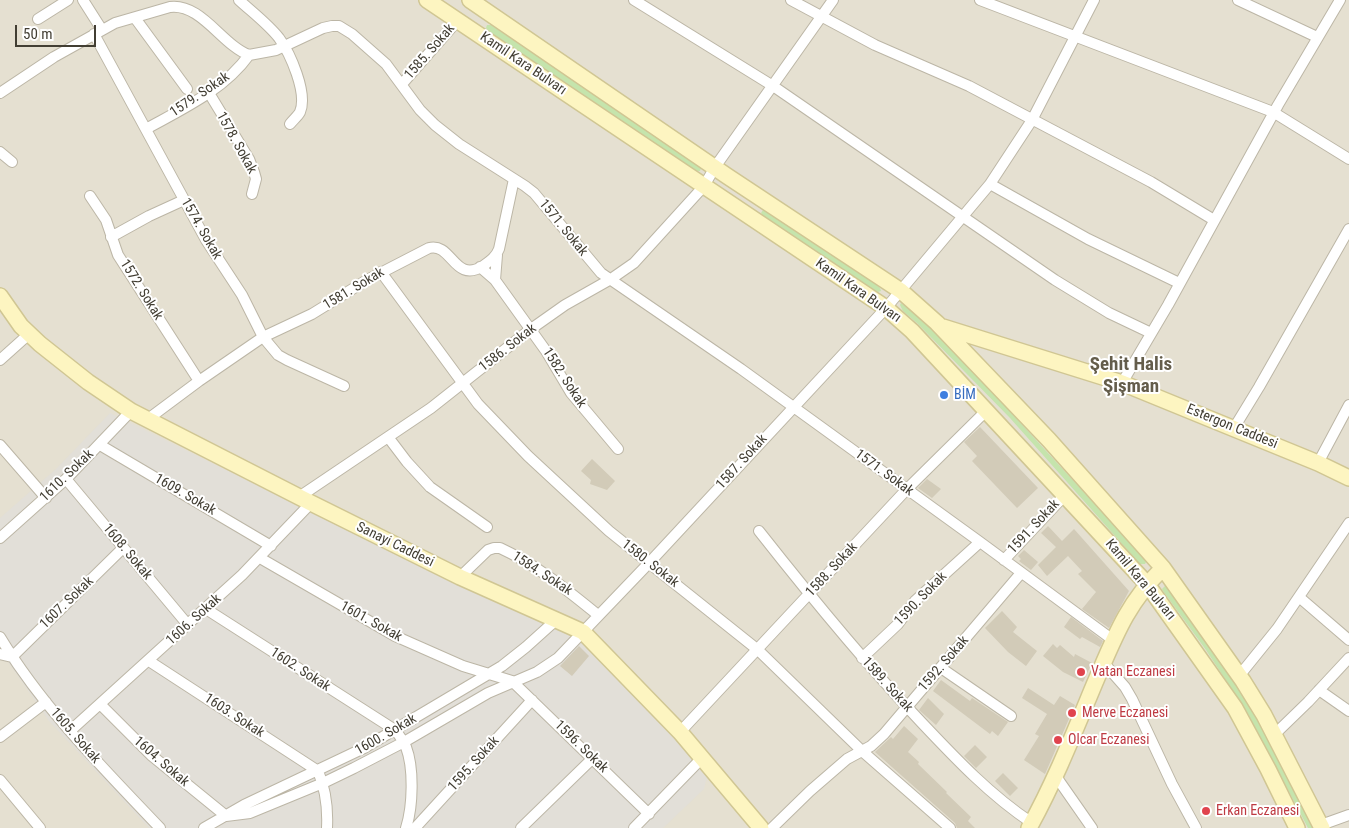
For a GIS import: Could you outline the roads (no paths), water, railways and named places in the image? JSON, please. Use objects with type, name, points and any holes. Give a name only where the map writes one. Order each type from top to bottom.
[{"type":"main road","name":"Kamil Kara Bulvarı","points":[[427,0],[886,308],[912,331],[1147,584],[1235,708],[1272,776],[1296,828]]},
{"type":"main road","name":"Kamil Kara Bulvarı","points":[[478,2],[727,176],[901,291],[942,327],[1049,440],[1163,568],[1264,714],[1322,826]]},
{"type":"main road","points":[[462,23],[478,2]]},
{"type":"main road","name":"Sanayi Caddesi","points":[[0,296],[29,334],[65,364],[131,411],[460,577],[583,632],[680,732],[761,828]]},
{"type":"main road","name":"Estergon Caddesi","points":[[942,327],[1122,383],[1318,463],[1349,478]]},
{"type":"main road","points":[[1030,826],[1055,775],[1124,616],[1147,584],[1163,568]]},
{"type":"street","points":[[38,19],[68,0]]},
{"type":"street","name":"1574. Sokak","points":[[83,0],[146,130],[214,254],[242,295],[263,337],[278,355],[340,382],[344,386]]},
{"type":"street","points":[[239,0],[271,30],[284,46],[301,86],[300,112],[290,124]]},
{"type":"street","points":[[634,0],[773,86],[1055,280],[1109,312],[1151,333]]},
{"type":"street","points":[[791,0],[875,45],[969,86],[1151,182],[1214,220]]},
{"type":"street","name":"1586. Sokak","points":[[305,500],[388,436],[431,408],[531,329],[611,279],[634,262],[704,186],[715,167],[833,0]]},
{"type":"street","points":[[980,0],[1273,112],[1349,159]]},
{"type":"street","name":"1587. Sokak","points":[[226,816],[250,813],[323,783],[404,742],[512,681],[552,664],[650,563],[886,308],[990,184],[1032,120],[1094,0]]},
{"type":"street","points":[[1238,0],[1317,37]]},
{"type":"street","points":[[1122,383],[1180,283],[1273,112],[1340,0]]},
{"type":"street","points":[[0,93],[54,57],[115,23],[170,7],[178,6],[185,8],[204,20],[234,46],[249,56]]},
{"type":"street","points":[[135,18],[188,89]]},
{"type":"street","name":"1585. Sokak","points":[[402,84],[462,23]]},
{"type":"street","name":"1571. Sokak","points":[[249,56],[284,46],[323,28],[332,26],[339,26],[352,34],[375,54],[402,84],[420,110],[446,134],[534,193],[595,266],[611,279],[793,407],[1113,640]]},
{"type":"street","name":"1579. Sokak","points":[[146,130],[209,93],[238,69],[249,56]]},
{"type":"street","name":"1578. Sokak","points":[[209,93],[254,172],[256,179],[252,194]]},
{"type":"street","points":[[0,152],[12,162]]},
{"type":"street","points":[[495,280],[497,255],[514,179]]},
{"type":"street","points":[[990,184],[1088,239],[1180,283]]},
{"type":"street","name":"1572. Sokak","points":[[90,196],[100,209],[118,255],[199,381]]},
{"type":"street","points":[[111,237],[149,216],[184,200]]},
{"type":"street","points":[[1234,428],[1349,230]]},
{"type":"street","name":"1581. Sokak","points":[[148,419],[263,337],[312,314],[381,272],[435,246],[462,269],[474,271],[480,268]]},
{"type":"street","points":[[480,268],[497,255]]},
{"type":"street","name":"1582. Sokak","points":[[480,268],[495,280],[531,329],[575,399],[618,449]]},
{"type":"street","name":"1580. Sokak","points":[[381,272],[478,404],[545,473],[609,531],[758,650],[862,751],[950,828]]},
{"type":"street","points":[[0,360],[29,334]]},
{"type":"street","points":[[1318,463],[1349,405]]},
{"type":"street","name":"1588. Sokak","points":[[680,732],[907,489],[986,410]]},
{"type":"street","name":"1610. Sokak","points":[[0,538],[66,479],[131,411]]},
{"type":"street","points":[[388,436],[407,462],[430,487],[487,527]]},
{"type":"street","points":[[0,445],[46,498]]},
{"type":"street","name":"1609. Sokak","points":[[100,445],[271,546]]},
{"type":"street","name":"1608. Sokak","points":[[66,479],[188,626]]},
{"type":"street","name":"1591. Sokak","points":[[1004,560],[1064,495]]},
{"type":"street","name":"1606. Sokak","points":[[70,731],[188,626],[260,558],[305,500]]},
{"type":"street","points":[[1239,676],[1277,628],[1349,523]]},
{"type":"street","name":"1589. Sokak","points":[[759,531],[862,658],[907,707],[980,782],[1030,826]]},
{"type":"street","name":"1590. Sokak","points":[[862,658],[898,624],[914,601],[980,542]]},
{"type":"street","name":"1607. Sokak","points":[[12,657],[123,548]]},
{"type":"street","name":"1584. Sokak","points":[[460,577],[488,550],[500,548],[542,571],[598,615]]},
{"type":"street","name":"1601. Sokak","points":[[260,558],[395,636],[437,656],[512,681]]},
{"type":"street","name":"1592. Sokak","points":[[772,828],[810,791],[848,759],[884,734],[1021,573]]},
{"type":"street","points":[[1299,597],[1349,640]]},
{"type":"street","name":"1602. Sokak","points":[[206,609],[395,730]]},
{"type":"street","name":"1600. Sokak","points":[[204,828],[244,805],[318,771],[395,730],[516,656],[556,620]]},
{"type":"street","name":"1605. Sokak","points":[[0,637],[12,657],[70,731],[160,828]]},
{"type":"street","points":[[0,654],[12,657]]},
{"type":"street","points":[[1275,734],[1349,658]]},
{"type":"street","name":"1603. Sokak","points":[[149,661],[318,771]]},
{"type":"street","points":[[1103,662],[1117,677],[1132,699],[1164,768],[1196,828]]},
{"type":"street","points":[[941,668],[1011,716]]},
{"type":"street","name":"1596. Sokak","points":[[512,681],[649,814]]},
{"type":"street","points":[[1319,690],[1349,711]]},
{"type":"street","name":"1595. Sokak","points":[[415,828],[532,700]]},
{"type":"street","points":[[2,733],[46,702]]},
{"type":"street","name":"1604. Sokak","points":[[100,704],[139,744],[226,816]]},
{"type":"street","points":[[395,730],[404,742],[409,761],[411,794],[410,816],[406,828]]},
{"type":"street","points":[[521,828],[592,758]]},
{"type":"street","points":[[634,828],[702,758]]},
{"type":"street","points":[[318,771],[323,783],[327,806],[327,828]]},
{"type":"street","points":[[1055,775],[1092,828]]},
{"type":"street","points":[[0,780],[40,828]]},
{"type":"street","points":[[1322,826],[1349,815]]},
{"type":"place","name":"BİM","points":[[944,395]]},
{"type":"place","name":"Vatan Eczanesi","points":[[1081,672]]},
{"type":"place","name":"Merve Eczanesi","points":[[1072,713]]},
{"type":"place","name":"Olcar Eczanesi","points":[[1058,740]]},
{"type":"place","name":"Erkan Eczanesi","points":[[1206,811]]},
{"type":"district","name":"Şehit Halis Şişman","points":[[1131,376]]}]
